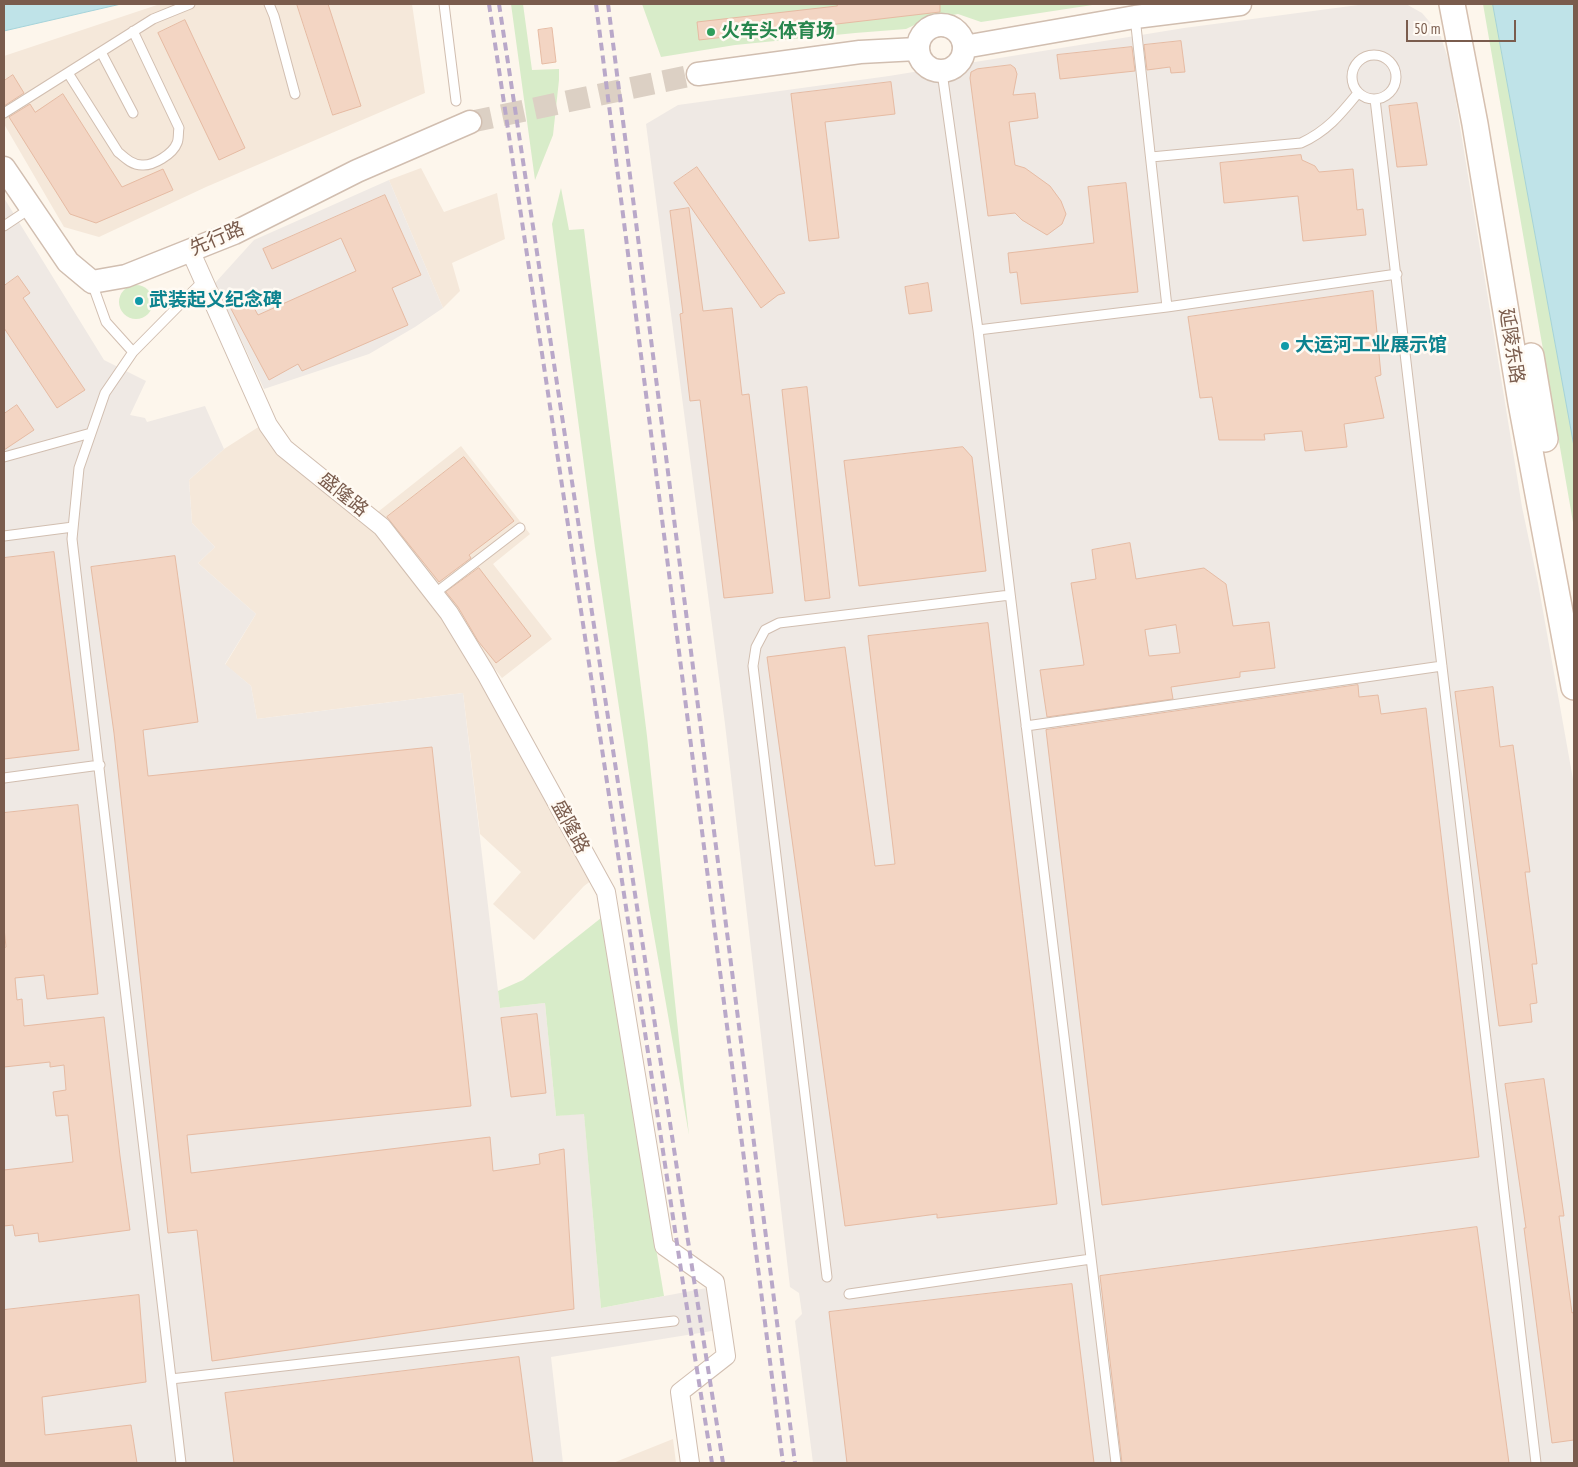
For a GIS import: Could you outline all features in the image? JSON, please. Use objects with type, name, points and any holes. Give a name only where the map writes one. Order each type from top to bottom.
[{"type":"main road","name":"延陵东路","points":[[1452,4],[1475,124],[1521,403],[1574,687]]},
{"type":"main road","name":"延陵东路","points":[[1469,4],[1574,599]]},
{"type":"street","points":[[964,47],[1134,10],[1240,4]]},
{"type":"street","points":[[936,25],[952,27],[958,32],[964,47],[960,61],[949,70],[942,72],[928,68],[919,56],[917,49],[918,41],[922,34],[928,28],[936,25]]},
{"type":"street","points":[[698,74],[860,52],[917,49]]},
{"type":"street","name":"先行路","points":[[92,282],[126,276],[234,233],[357,171],[470,122]]},
{"type":"street","points":[[4,168],[68,262],[92,282]]},
{"type":"street","name":"盛隆路","points":[[190,250],[268,425],[284,448],[382,527],[449,613],[486,674],[606,892],[664,1246],[715,1282],[726,1356],[680,1392],[690,1463]]},
{"type":"lane","points":[[4,113],[153,18],[190,4]]},
{"type":"lane","points":[[269,4],[295,94]]},
{"type":"lane","points":[[444,4],[456,101]]},
{"type":"lane","points":[[1134,10],[1167,307]]},
{"type":"lane","points":[[68,73],[118,152],[128,161],[142,166],[153,163],[169,154],[178,143],[178,128],[133,31]]},
{"type":"lane","points":[[102,52],[133,113]]},
{"type":"lane","points":[[1368,56],[1382,57],[1389,61],[1393,67],[1395,81],[1388,94],[1375,99],[1358,93],[1353,84],[1352,77],[1357,64],[1368,56]]},
{"type":"lane","points":[[942,72],[978,330],[1116,1463]]},
{"type":"lane","points":[[1151,157],[1301,143],[1317,136],[1331,125],[1358,93]]},
{"type":"lane","points":[[1375,99],[1536,1463]]},
{"type":"lane","points":[[4,226],[31,208]]},
{"type":"lane","points":[[978,330],[1167,307],[1397,274]]},
{"type":"lane","points":[[181,1463],[72,539],[79,468],[105,394],[133,352],[204,280]]},
{"type":"lane","points":[[92,282],[106,322],[133,352]]},
{"type":"lane","points":[[4,457],[91,433]]},
{"type":"lane","points":[[4,536],[73,527]]},
{"type":"lane","points":[[434,594],[520,528]]},
{"type":"lane","points":[[827,1277],[753,666],[756,647],[765,630],[780,623],[1010,595]]},
{"type":"lane","points":[[1026,726],[1442,666]]},
{"type":"lane","points":[[4,778],[100,765]]},
{"type":"lane","points":[[849,1294],[1091,1259]]},
{"type":"lane","points":[[171,1379],[674,1321]]},
{"type":"shaded area","points":[[160,4],[412,4],[425,93],[206,187],[99,237],[64,227],[4,124],[4,56]]},
{"type":"shaded area","points":[[1366,4],[1406,4],[1422,13],[1440,34],[1450,65],[1522,507],[1538,583],[1574,785],[1574,1463],[813,1463],[795,1321],[802,1314],[799,1293],[790,1287],[725,724],[646,124],[678,105],[889,76],[1184,28]]},
{"type":"shaded area","points":[[421,168],[444,212],[497,193],[505,239],[452,263],[460,291],[443,308],[389,180]]},
{"type":"shaded area","points":[[389,180],[443,308],[369,354],[264,389],[215,283],[254,240]]},
{"type":"shaded area","points":[[4,198],[104,360],[146,381],[130,415],[145,418],[147,422],[205,406],[224,449],[189,480],[192,523],[215,547],[198,563],[256,614],[225,664],[251,686],[257,719],[463,693],[500,1008],[545,1003],[556,1116],[584,1113],[601,1308],[712,1287],[718,1330],[551,1357],[563,1463],[4,1463]]},
{"type":"shaded area","points":[[260,426],[381,533],[443,612],[592,880],[584,886],[534,940],[493,904],[521,872],[480,834],[463,693],[257,719],[251,686],[225,665],[256,614],[198,563],[215,547],[192,523],[189,480],[224,449]]},
{"type":"shaded area","points":[[461,446],[530,534],[493,564],[552,639],[502,678],[374,515]]},
{"type":"shaded area","points":[[673,1439],[676,1463],[613,1463]]},
{"type":"green space","points":[[511,4],[523,4],[532,70],[559,69],[553,135],[535,180]]},
{"type":"green space","name":"火车头体育场","points":[[642,4],[1099,4],[981,22],[958,14],[925,20],[906,29],[735,45],[661,57]]},
{"type":"green space","points":[[1483,4],[1500,4],[1574,395],[1574,528]]},
{"type":"green space","points":[[561,188],[569,230],[584,229],[647,736],[689,1135],[649,907],[595,548],[552,224]]},
{"type":"green space","points":[[136,285],[148,290],[153,302],[148,314],[136,319],[124,314],[119,302],[124,290]]},
{"type":"green space","points":[[601,918],[664,1296],[601,1308],[584,1114],[556,1116],[545,1003],[500,1008],[498,991],[523,980]]},
{"type":"water","points":[[4,4],[121,4],[4,31]]},
{"type":"water","points":[[1493,4],[1574,4],[1574,446]]},
{"type":"building","points":[[297,4],[328,4],[361,106],[333,115]]},
{"type":"building","points":[[837,4],[940,4],[940,12],[699,40],[697,22],[837,6]]},
{"type":"building","points":[[185,20],[245,148],[219,160],[158,33]]},
{"type":"building","points":[[552,28],[556,62],[542,64],[538,30]]},
{"type":"building","points":[[1181,41],[1185,72],[1171,73],[1170,67],[1147,70],[1144,45]]},
{"type":"building","points":[[1132,47],[1135,71],[1060,79],[1057,55]]},
{"type":"building","points":[[1011,65],[1015,68],[1017,74],[1013,95],[1035,93],[1038,118],[1009,122],[1015,165],[1025,168],[1050,186],[1061,201],[1066,214],[1062,224],[1047,235],[1022,220],[1015,213],[988,216],[970,78],[971,72],[977,69]]},
{"type":"building","points":[[13,75],[24,93],[4,106],[4,81]]},
{"type":"building","points":[[891,82],[895,114],[825,122],[839,238],[809,241],[791,94]]},
{"type":"building","points":[[63,94],[122,187],[163,169],[173,190],[96,223],[70,214],[9,117],[30,104],[35,112]]},
{"type":"building","points":[[1417,103],[1427,165],[1397,167],[1389,106]]},
{"type":"building","points":[[1301,155],[1302,160],[1315,166],[1319,172],[1353,169],[1357,210],[1363,209],[1366,235],[1303,241],[1298,196],[1224,203],[1220,163]]},
{"type":"building","points":[[697,167],[785,293],[778,295],[761,308],[674,183]]},
{"type":"building","points":[[1126,183],[1138,292],[1021,304],[1017,272],[1010,273],[1008,253],[1094,243],[1088,187]]},
{"type":"building","points":[[385,195],[421,275],[392,288],[408,325],[302,371],[298,364],[269,380],[230,307],[248,297],[258,315],[356,271],[341,238],[272,269],[263,249]]},
{"type":"building","points":[[689,208],[703,311],[732,308],[742,395],[749,394],[773,593],[724,598],[700,400],[690,401],[680,314],[683,313],[670,211]]},
{"type":"building","points":[[18,276],[30,293],[23,298],[85,390],[57,408],[4,328],[4,286]]},
{"type":"building","points":[[928,283],[932,311],[909,314],[905,287]]},
{"type":"building","name":"大运河工业展示馆","points":[[1373,291],[1381,375],[1375,377],[1384,418],[1344,424],[1347,447],[1305,451],[1302,431],[1264,434],[1265,440],[1219,440],[1212,397],[1200,398],[1188,317]]},
{"type":"building","points":[[807,387],[830,598],[805,601],[782,390]]},
{"type":"building","points":[[17,405],[34,430],[4,450],[4,414]]},
{"type":"building","points":[[963,447],[972,457],[986,571],[859,586],[844,461]]},
{"type":"building","points":[[464,457],[514,521],[469,555],[471,558],[439,582],[387,517]]},
{"type":"building","points":[[1130,543],[1136,579],[1204,568],[1226,584],[1233,626],[1269,622],[1275,668],[1240,672],[1240,677],[1171,687],[1173,699],[1047,717],[1040,670],[1084,665],[1071,583],[1096,579],[1092,550]],"holes":[[[1176,625],[1180,653],[1149,656],[1145,630]]]},
{"type":"building","points":[[54,552],[79,750],[4,759],[4,558]]},
{"type":"building","points":[[175,556],[198,722],[143,730],[148,776],[432,747],[471,1106],[187,1135],[191,1173],[490,1137],[493,1171],[540,1164],[539,1154],[564,1149],[574,1309],[212,1361],[197,1230],[168,1233],[114,733],[91,567]]},
{"type":"building","points":[[479,568],[531,636],[496,663],[478,641],[458,607],[446,592]]},
{"type":"building","points":[[988,623],[1057,1204],[937,1218],[937,1214],[845,1226],[767,657],[845,647],[875,866],[895,864],[868,636]]},
{"type":"building","points":[[1358,685],[1359,697],[1378,695],[1381,714],[1426,708],[1479,1157],[1102,1205],[1046,730]]},
{"type":"building","points":[[1493,687],[1500,747],[1513,745],[1530,872],[1525,872],[1537,964],[1532,964],[1537,1003],[1530,1004],[1532,1022],[1499,1026],[1455,692]]},
{"type":"building","points":[[78,805],[98,994],[47,999],[44,975],[15,978],[17,1000],[22,999],[24,1026],[104,1017],[130,1230],[39,1242],[38,1233],[15,1236],[13,1225],[4,1226],[4,1170],[73,1162],[68,1115],[56,1116],[53,1092],[66,1090],[64,1065],[50,1067],[50,1062],[4,1067],[4,948],[6,947],[4,928],[4,813]]},
{"type":"building","points":[[537,1014],[546,1093],[511,1097],[501,1018]]},
{"type":"building","points":[[1544,1079],[1564,1216],[1559,1216],[1572,1313],[1574,1312],[1574,1440],[1552,1443],[1524,1228],[1526,1228],[1505,1084]]},
{"type":"building","points":[[1477,1227],[1509,1463],[1122,1463],[1100,1276]]},
{"type":"building","points":[[1072,1284],[1094,1463],[847,1463],[829,1312]]},
{"type":"building","points":[[139,1295],[146,1382],[42,1397],[45,1435],[131,1425],[137,1463],[4,1463],[4,1310]]},
{"type":"building","points":[[519,1357],[533,1463],[234,1463],[225,1393]]},
{"type":"tunnel","points":[[470,122],[698,74]]},
{"type":"railway","points":[[489,4],[712,1463]]},
{"type":"railway","points":[[499,4],[723,1463]]},
{"type":"railway","points":[[596,4],[783,1463]]},
{"type":"railway","points":[[608,4],[795,1463]]},
{"type":"place","name":"火车头体育场","points":[[711,32]]},
{"type":"place","name":"武装起义纪念碑","points":[[139,301]]},
{"type":"place","name":"大运河工业展示馆","points":[[1285,346]]}]
